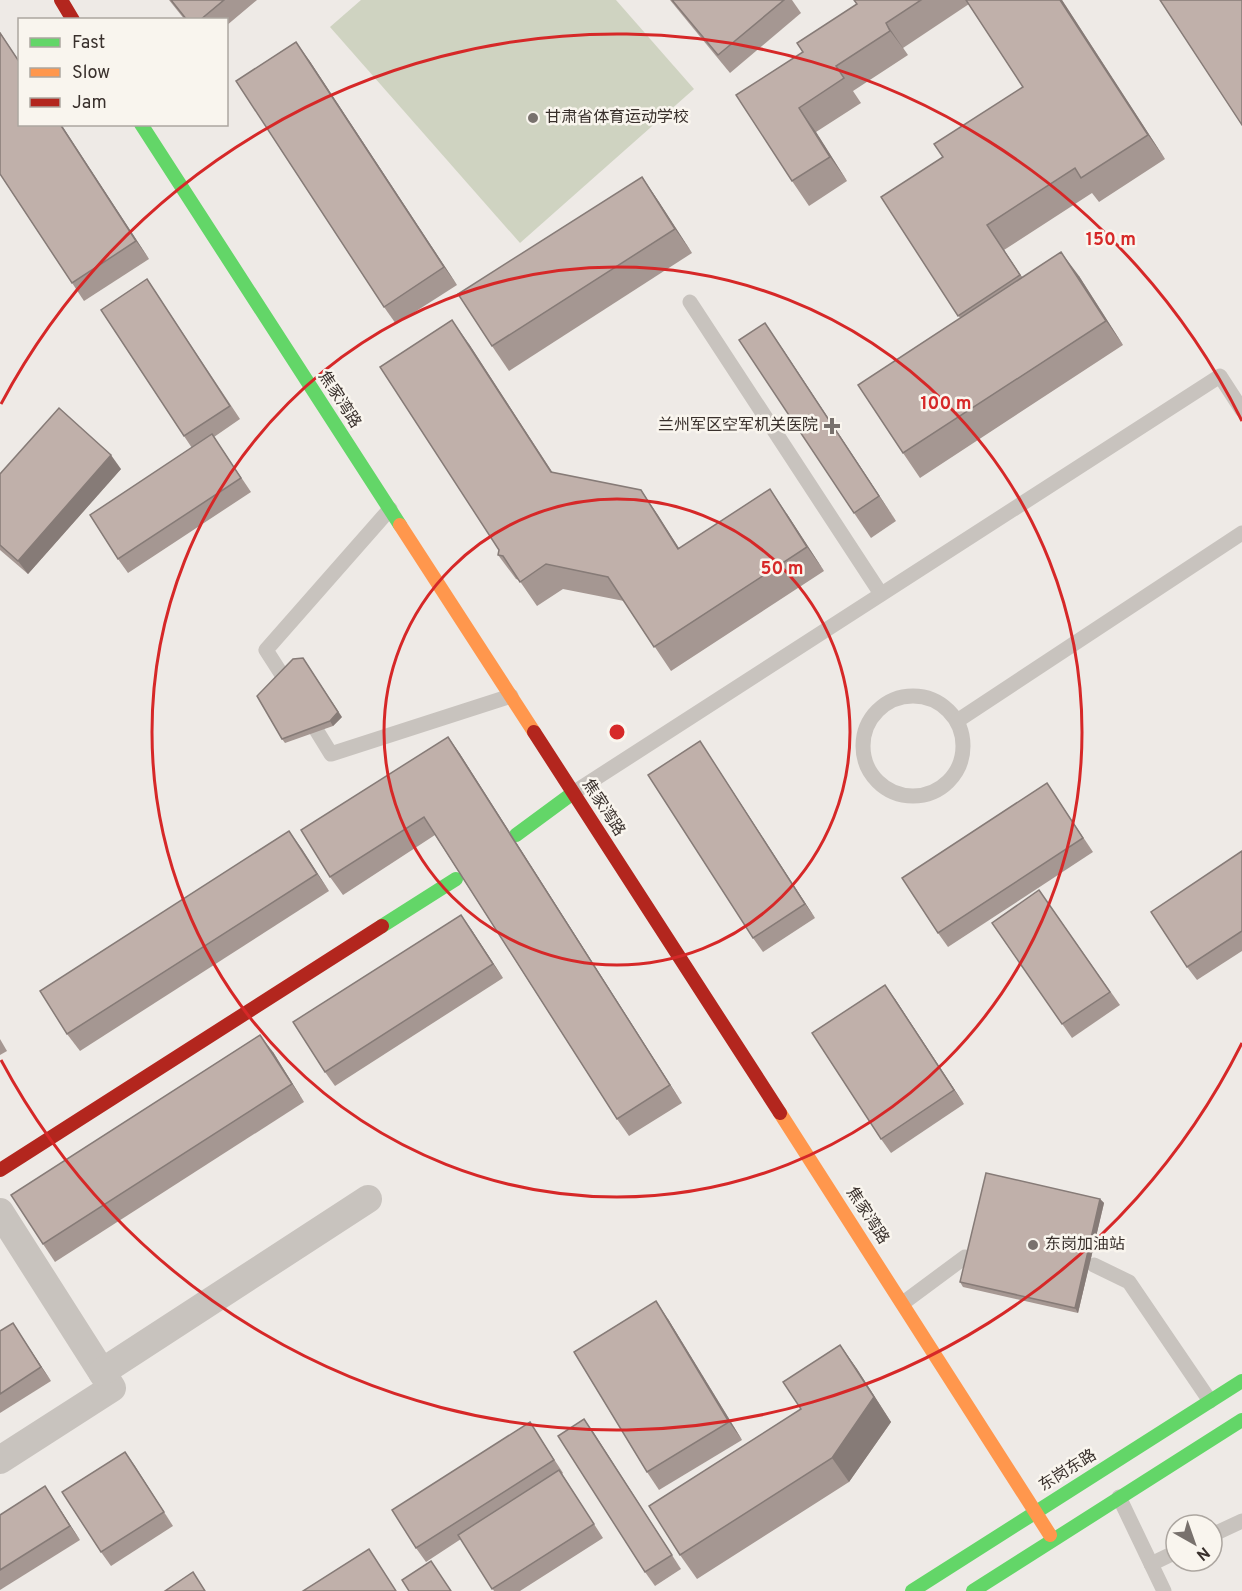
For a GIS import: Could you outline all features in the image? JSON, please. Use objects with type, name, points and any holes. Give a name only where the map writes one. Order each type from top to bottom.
[{"type":"street","points":[[61,0],[72,18]]},
{"type":"street","name":"焦家湾路","points":[[142,126],[903,1304],[1052,1539]]},
{"type":"street","points":[[516,835],[573,793]]},
{"type":"street","points":[[0,1170],[456,879]]},
{"type":"street","points":[[102,1372],[368,1199]]},
{"type":"street","points":[[0,1212],[112,1388],[0,1460]]},
{"type":"street","name":"东岗东路","points":[[912,1591],[1242,1381]]},
{"type":"street","points":[[972,1591],[1242,1420]]},
{"type":"lane","points":[[690,302],[881,594]]},
{"type":"lane","points":[[573,793],[1220,376],[1242,410]]},
{"type":"lane","points":[[390,509],[266,650],[331,754],[511,696]]},
{"type":"lane","points":[[957,720],[1242,533]]},
{"type":"lane","points":[[906,696],[926,697],[944,706],[957,720],[964,739],[963,759],[954,776],[939,790],[920,796],[901,795],[883,786],[870,772],[863,753],[864,734],[873,716],[888,703],[906,696]]},
{"type":"lane","points":[[903,1304],[965,1257]]},
{"type":"lane","points":[[1094,1265],[1129,1282],[1210,1401]]},
{"type":"lane","points":[[1119,1497],[1164,1591]]},
{"type":"lane","points":[[1224,1529],[1242,1521]]},
{"type":"lane","points":[[1151,1564],[1164,1558]]},
{"type":"green space","points":[[361,0],[616,0],[694,89],[520,243],[330,27]]},
{"type":"building","points":[[171,0],[224,0],[202,18],[185,18]]},
{"type":"building","points":[[672,0],[784,0],[718,55]]},
{"type":"building","points":[[854,0],[921,0],[886,23],[890,31],[836,66],[844,78],[799,108],[830,157],[792,181],[736,95],[803,52],[797,43],[857,4]]},
{"type":"building","points":[[966,0],[1060,0],[1148,135],[1081,178],[1075,168],[987,225],[1020,275],[958,316],[881,197],[943,157],[934,144],[1023,87]]},
{"type":"building","points":[[1160,0],[1242,0],[1242,125]]},
{"type":"building","points":[[0,33],[18,60],[18,126],[61,126],[136,241],[72,283],[0,174]]},
{"type":"building","points":[[296,42],[444,267],[384,307],[236,81]]},
{"type":"building","points":[[642,177],[675,229],[492,346],[458,294]]},
{"type":"building","points":[[1061,252],[1106,321],[903,453],[858,385]]},
{"type":"building","points":[[147,279],[230,406],[184,436],[101,310]]},
{"type":"building","points":[[452,320],[551,472],[641,490],[678,549],[770,489],[807,547],[654,647],[608,577],[546,564],[520,582],[503,556],[498,555],[499,550],[380,367]]},
{"type":"building","points":[[765,323],[879,496],[854,513],[739,340]]},
{"type":"building","points":[[59,408],[111,455],[18,561],[0,545],[0,474]]},
{"type":"building","points":[[212,434],[241,478],[118,559],[90,515]]},
{"type":"building","points":[[303,658],[338,712],[330,721],[282,739],[257,696],[293,659]]},
{"type":"building","points":[[448,737],[670,1085],[617,1119],[424,817],[330,877],[301,830]]},
{"type":"building","points":[[700,741],[805,904],[753,938],[648,775]]},
{"type":"building","points":[[1047,783],[1083,838],[938,933],[902,878]]},
{"type":"building","points":[[289,831],[317,874],[67,1034],[40,991]]},
{"type":"building","points":[[1242,851],[1242,931],[1187,967],[1151,912]]},
{"type":"building","points":[[1039,890],[1110,992],[1062,1024],[992,923]]},
{"type":"building","points":[[461,915],[493,964],[325,1072],[293,1022]]},
{"type":"building","points":[[885,985],[954,1090],[881,1139],[812,1033]]},
{"type":"building","points":[[260,1035],[292,1084],[43,1244],[11,1195]]},
{"type":"building","name":"东岗加油站","points":[[986,1173],[1100,1199],[1075,1308],[960,1282]]},
{"type":"building","points":[[656,1301],[729,1422],[647,1472],[574,1352]]},
{"type":"building","points":[[13,1323],[41,1367],[0,1394],[0,1331]]},
{"type":"building","points":[[840,1345],[874,1397],[832,1458],[680,1555],[649,1506],[801,1409],[783,1382]]},
{"type":"building","points":[[584,1419],[672,1555],[645,1572],[558,1436]]},
{"type":"building","points":[[530,1422],[554,1460],[416,1548],[392,1510]]},
{"type":"building","points":[[125,1452],[164,1512],[101,1552],[62,1492]]},
{"type":"building","points":[[559,1470],[594,1524],[492,1589],[458,1535]]},
{"type":"building","points":[[45,1486],[70,1526],[0,1570],[0,1515]]},
{"type":"building","points":[[369,1549],[396,1591],[303,1591]]},
{"type":"building","points":[[431,1561],[451,1591],[409,1591],[402,1580]]},
{"type":"building","points":[[193,1572],[205,1591],[165,1591]]},
{"type":"traffic: fast","points":[[142,126],[400,525]]},
{"type":"traffic: fast","points":[[516,835],[573,793]]},
{"type":"traffic: fast","points":[[382,926],[456,879]]},
{"type":"traffic: fast","points":[[912,1591],[1242,1381]]},
{"type":"traffic: fast","points":[[973,1591],[1242,1420]]},
{"type":"traffic: slow","points":[[400,525],[534,732]]},
{"type":"traffic: slow","points":[[780,1113],[1050,1535]]},
{"type":"traffic: jam","points":[[61,0],[72,18]]},
{"type":"traffic: jam","points":[[534,732],[780,1113]]},
{"type":"traffic: jam","points":[[0,1170],[382,926]]},
{"type":"place","name":"甘肃省体育运动学校","points":[[533,118]]},
{"type":"place","name":"兰州军区空军机关医院","points":[[832,426]]},
{"type":"place","name":"东岗加油站","points":[[1033,1245]]}]
